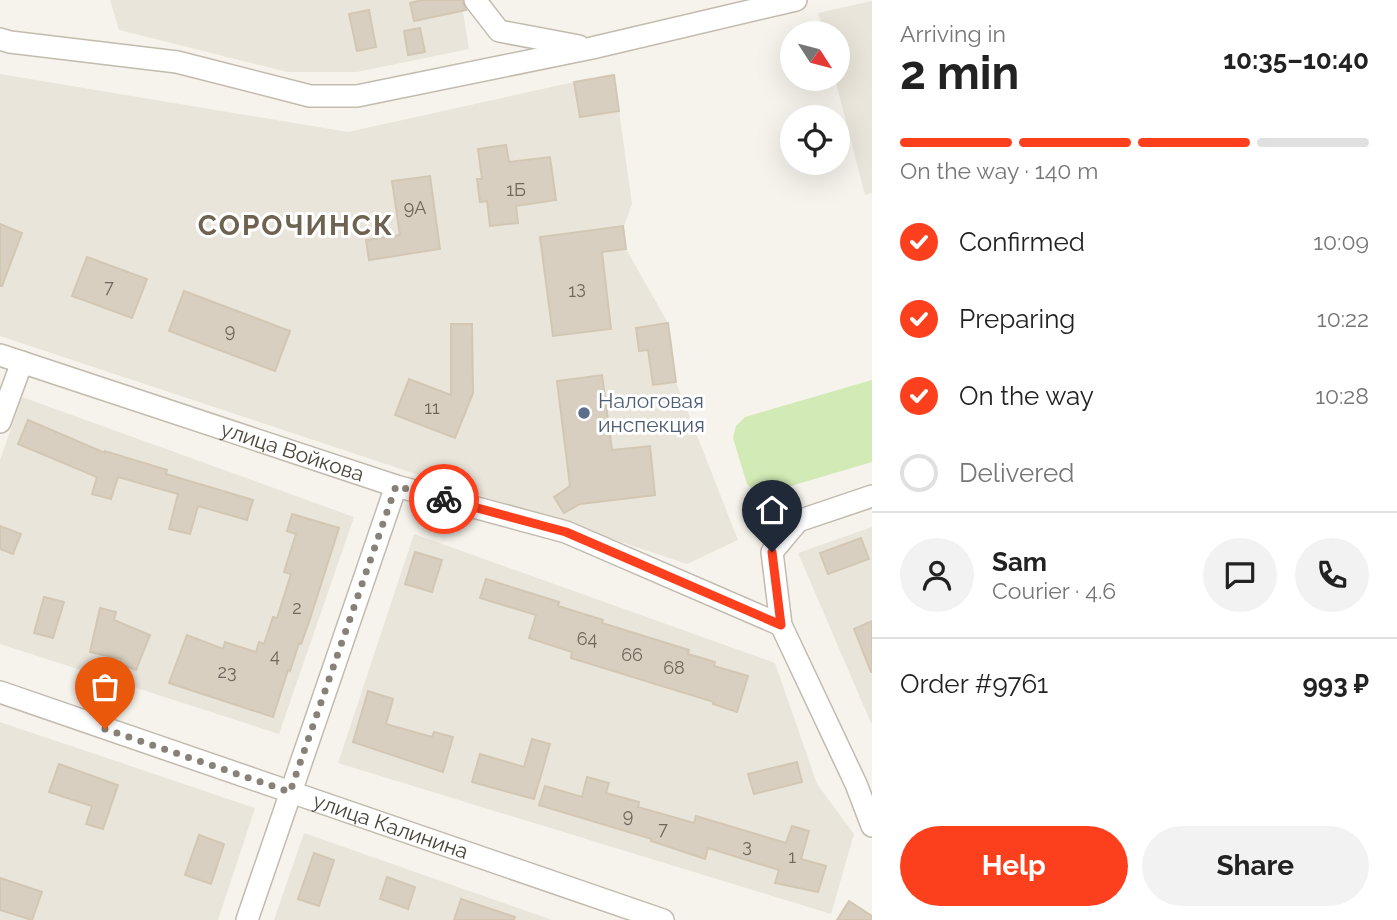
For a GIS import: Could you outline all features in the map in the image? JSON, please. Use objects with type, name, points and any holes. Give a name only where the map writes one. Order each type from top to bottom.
[{"type":"street","points":[[475,0],[499,30],[592,48]]},
{"type":"street","points":[[0,39],[177,62],[310,96],[357,96],[592,48],[796,0]]},
{"type":"street","name":"улица Войкова","points":[[0,355],[396,486],[566,532],[781,625]]},
{"type":"street","points":[[0,422],[22,362]]},
{"type":"street","points":[[247,920],[396,486]]},
{"type":"street","points":[[872,496],[798,521],[772,552],[781,625],[864,778],[872,826]]},
{"type":"street","name":"улица Калинина","points":[[0,692],[663,920]]},
{"type":"shaded area","points":[[110,0],[461,0],[469,49],[357,72],[287,72],[119,30]]},
{"type":"shaded area","points":[[872,1],[872,193],[865,195],[850,137],[850,105],[842,105],[838,91],[850,91],[850,21],[820,21],[818,13]]},
{"type":"shaded area","points":[[0,74],[348,132],[614,75],[632,204],[624,226],[626,249],[668,323],[676,382],[738,540],[687,564],[0,336]]},
{"type":"shaded area","points":[[22,397],[354,517],[279,734],[0,644],[0,460]]},
{"type":"shaded area","points":[[872,527],[872,723],[871,723],[798,553]]},
{"type":"shaded area","points":[[414,534],[775,663],[817,784],[854,834],[831,914],[338,763]]},
{"type":"shaded area","points":[[0,722],[255,808],[218,920],[0,920]]},
{"type":"shaded area","points":[[304,833],[552,920],[274,920]]},
{"type":"green space","points":[[872,380],[872,462],[767,493],[756,492],[747,484],[733,438],[736,426],[745,417]]},
{"type":"building","points":[[422,0],[462,0],[466,10],[414,21],[410,3]]},
{"type":"building","points":[[369,10],[376,47],[357,51],[349,14]]},
{"type":"building","points":[[420,28],[425,52],[408,55],[404,31]]},
{"type":"building","points":[[614,75],[619,111],[580,117],[574,82]]},
{"type":"building","points":[[506,145],[509,162],[550,157],[556,200],[516,206],[518,223],[490,226],[487,201],[480,202],[477,179],[482,179],[478,149]]},
{"type":"building","points":[[430,176],[440,249],[369,260],[366,240],[400,235],[392,181]]},
{"type":"building","points":[[0,224],[22,233],[2,286],[0,286]]},
{"type":"building","points":[[623,226],[626,249],[602,252],[611,329],[553,336],[540,237]]},
{"type":"building","points":[[87,257],[147,279],[132,318],[72,296]]},
{"type":"building","points":[[184,291],[290,331],[275,371],[169,331]]},
{"type":"building","points":[[668,323],[676,382],[653,385],[648,350],[639,351],[636,328]]},
{"type":"building","points":[[451,324],[472,324],[473,393],[455,438],[395,415],[409,379],[451,395]]},
{"type":"building","name":"Налоговая инспекция","points":[[602,375],[612,450],[650,446],[655,495],[580,504],[564,513],[554,497],[570,486],[557,381]]},
{"type":"building","points":[[28,420],[105,453],[167,470],[166,474],[253,500],[247,520],[198,506],[190,534],[169,529],[178,494],[118,477],[111,499],[92,494],[97,477],[18,444]]},
{"type":"building","points":[[292,514],[339,528],[309,622],[290,671],[288,670],[273,717],[169,683],[187,635],[223,649],[225,642],[256,652],[259,642],[264,644],[273,617],[277,618],[291,574],[284,572],[296,534],[287,531]]},
{"type":"building","points":[[0,526],[21,534],[13,554],[0,549]]},
{"type":"building","points":[[861,538],[869,559],[828,574],[820,553]]},
{"type":"building","points":[[415,552],[442,560],[432,592],[405,584]]},
{"type":"building","points":[[486,579],[559,602],[558,606],[603,620],[602,623],[689,650],[688,654],[715,662],[714,666],[748,676],[737,712],[713,704],[714,702],[571,658],[572,652],[529,638],[536,615],[480,598]]},
{"type":"building","points":[[44,597],[64,602],[53,638],[34,633]]},
{"type":"building","points":[[100,608],[116,612],[114,620],[150,635],[136,670],[119,663],[121,659],[90,652]]},
{"type":"building","points":[[872,621],[872,672],[871,672],[854,629]]},
{"type":"building","points":[[368,691],[393,699],[386,724],[432,737],[434,732],[453,737],[443,772],[353,742]]},
{"type":"building","points":[[532,739],[550,744],[534,799],[472,782],[480,754],[524,767]]},
{"type":"building","points":[[797,762],[802,782],[754,794],[748,774]]},
{"type":"building","points":[[59,764],[118,785],[103,829],[86,824],[92,806],[49,792]]},
{"type":"building","points":[[587,777],[609,783],[606,793],[639,802],[638,807],[694,823],[696,816],[786,843],[792,826],[809,831],[801,859],[826,866],[818,892],[775,883],[779,870],[708,848],[705,859],[651,841],[652,839],[539,805],[545,786],[582,797]]},
{"type":"building","points":[[199,835],[224,844],[211,884],[185,875]]},
{"type":"building","points":[[314,853],[334,860],[319,906],[298,899]]},
{"type":"building","points":[[387,877],[415,887],[408,909],[380,899]]},
{"type":"building","points":[[0,878],[42,892],[32,920],[0,910]]},
{"type":"building","points":[[461,899],[515,917],[514,920],[454,920]]},
{"type":"building","points":[[849,901],[872,916],[872,920],[837,920]]},
{"type":"way so far","points":[[105,729],[290,792],[396,486],[444,499]]},
{"type":"place","name":"Налоговая инспекция","points":[[584,413]]},
{"type":"district","name":"СОРОЧИНСК","points":[[296,225]]},
{"type":"route","points":[[444,499],[566,532],[781,625],[772,552]]}]
